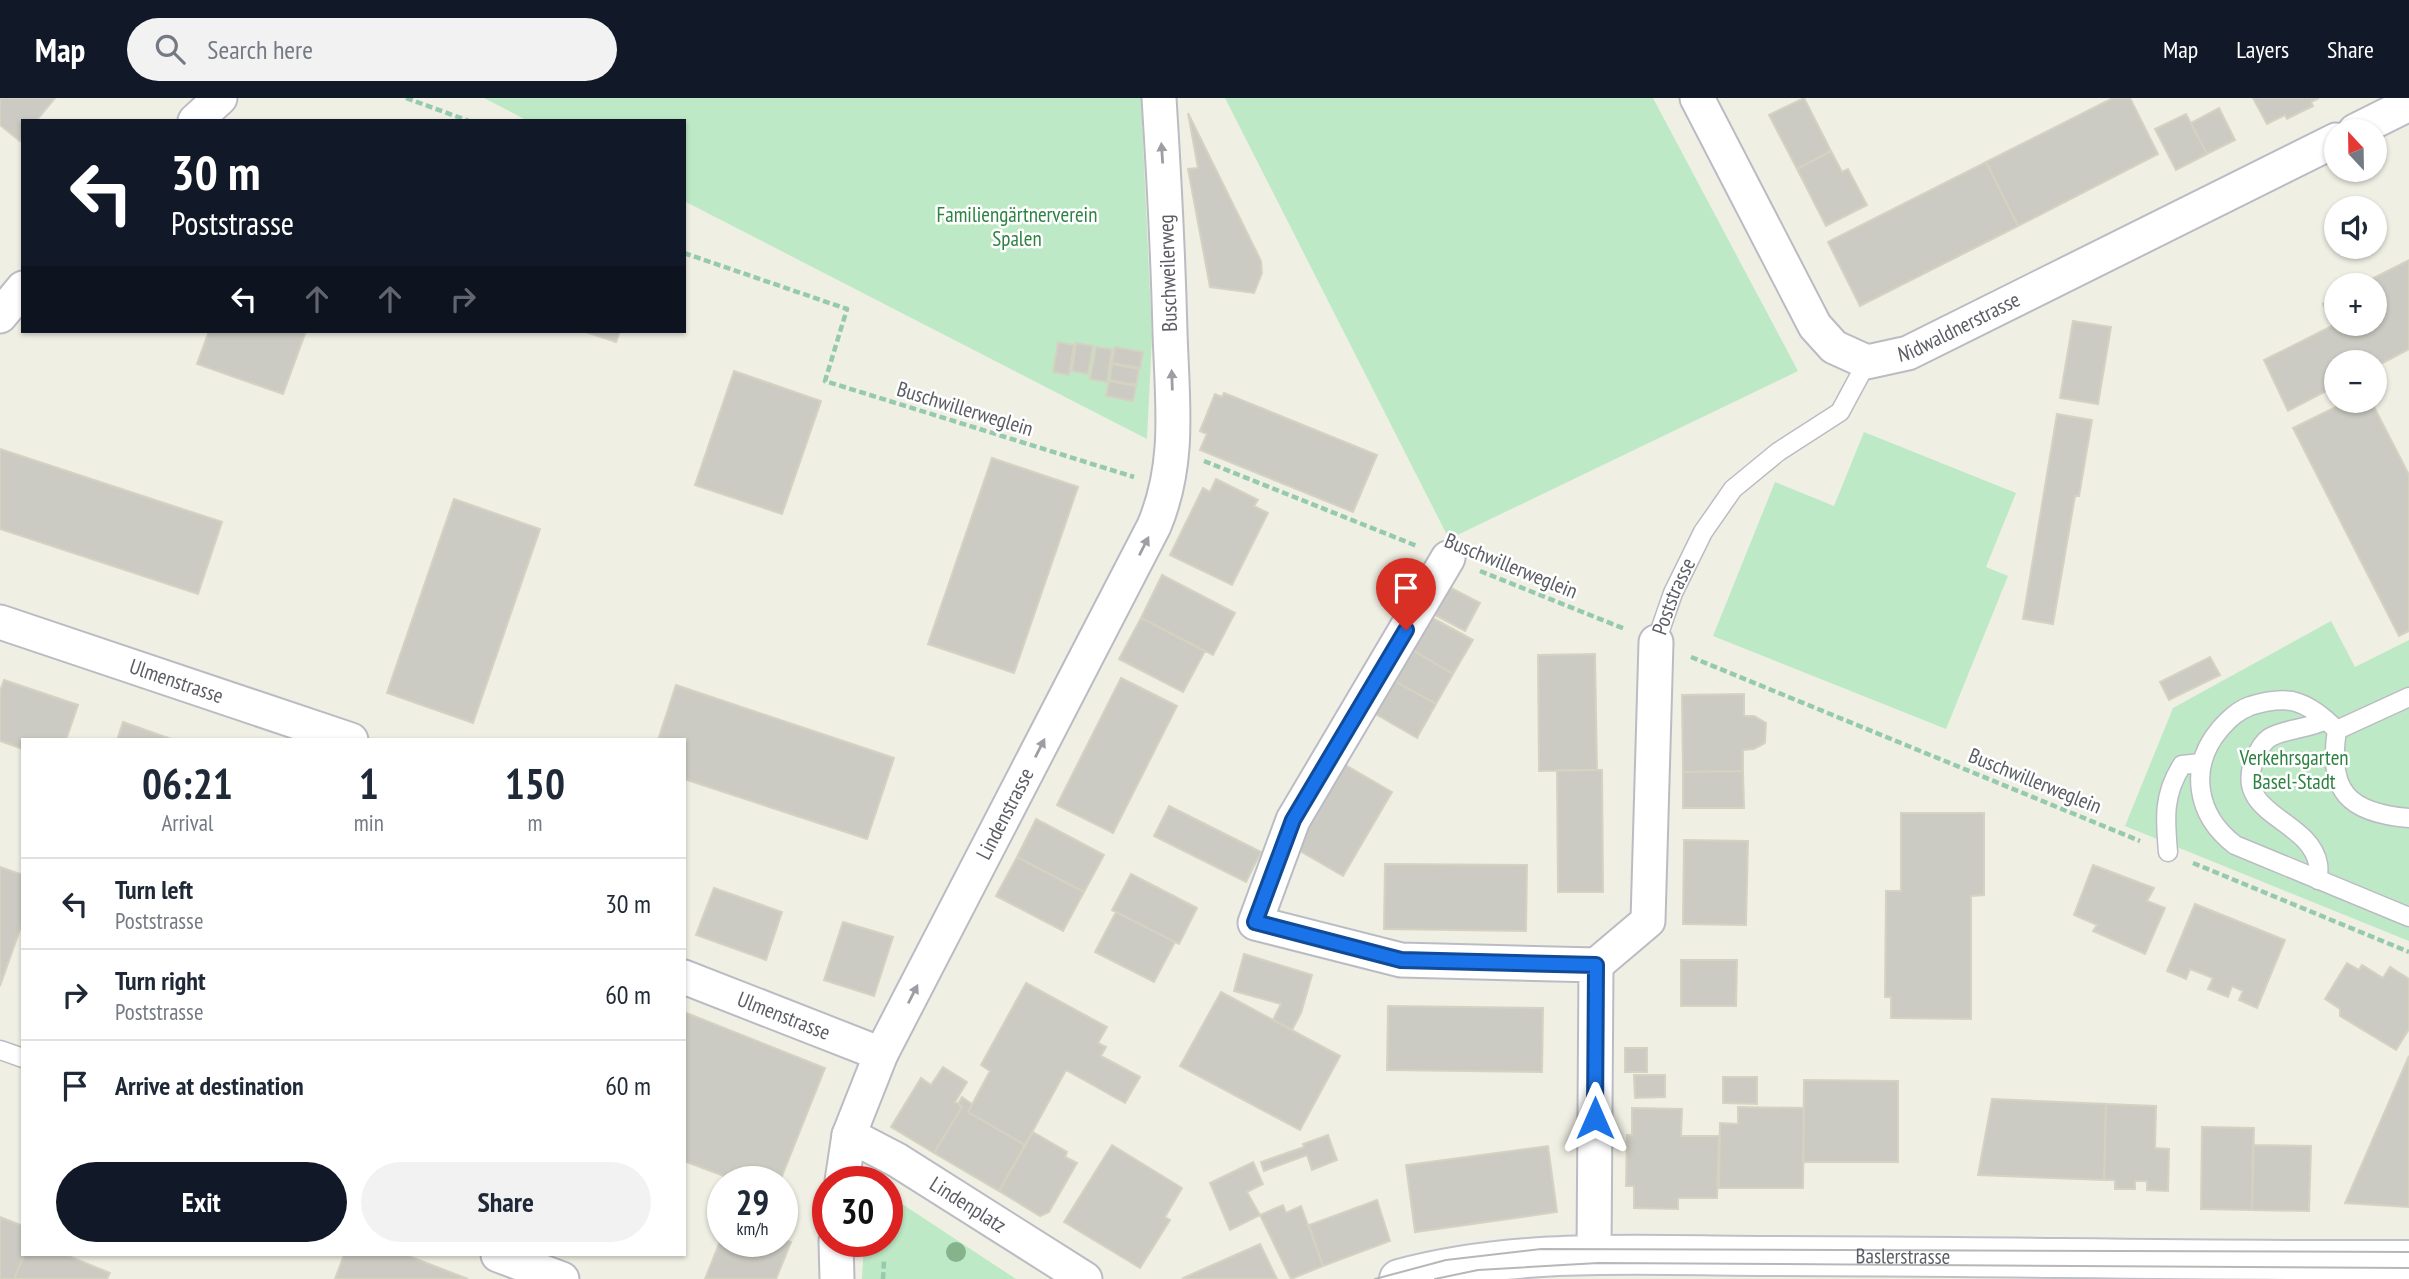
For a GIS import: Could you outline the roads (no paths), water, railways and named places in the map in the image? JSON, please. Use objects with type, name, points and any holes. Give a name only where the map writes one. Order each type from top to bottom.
[{"type":"main road","name":"Baslerstrasse","points":[[1399,1279],[1476,1263],[1538,1257],[1936,1257],[2208,1270],[2409,1260]]},
{"type":"street","name":"Buschweilerweg","points":[[1159,98],[1167,233],[1174,449]]},
{"type":"street","points":[[1697,98],[1815,326],[1834,347],[1867,362]]},
{"type":"street","points":[[2379,119],[2409,104]]},
{"type":"street","name":"Nidwaldnerstrasse","points":[[1867,362],[1908,354],[2324,146]]},
{"type":"street","name":"Lindenstrasse","points":[[844,1166],[849,1135],[881,1054],[1154,526],[1165,499],[1174,449]]},
{"type":"street","points":[[1448,558],[1293,820],[1255,922],[1401,960],[1596,965],[1594,1256]]},
{"type":"street","name":"Ulmenstrasse","points":[[0,622],[345,738]]},
{"type":"street","name":"Poststrasse","points":[[1596,965],[1648,921],[1656,642]]},
{"type":"street","name":"Ulmenstrasse","points":[[686,978],[881,1054]]},
{"type":"street","name":"Lindenplatz","points":[[849,1135],[897,1160],[1085,1279]]},
{"type":"street","points":[[501,1256],[562,1279]]},
{"type":"street","points":[[836,1257],[837,1279]]},
{"type":"lane","name":"Poststrasse","points":[[1656,642],[1673,593],[1703,533],[1733,489],[1778,452],[1840,412],[1867,362]]},
{"type":"lane","points":[[2318,880],[2318,864],[2303,838],[2253,795],[2249,779],[2253,764],[2265,741],[2273,736],[2331,725],[2409,697]]},
{"type":"lane","points":[[2409,818],[2368,812],[2356,805],[2343,790],[2336,773],[2331,725],[2314,710],[2293,702],[2262,702],[2231,717],[2209,742],[2201,763],[2202,796],[2214,825],[2235,845],[2409,917]]},
{"type":"lane","points":[[2168,852],[2166,825],[2171,782],[2182,765],[2201,763]]},
{"type":"lane","points":[[0,1050],[21,1057]]},
{"type":"tram line","points":[[1375,1279],[1446,1260],[1541,1249],[2409,1252]]},
{"type":"tram line","points":[[1435,1279],[1478,1270],[1598,1263],[2409,1268]]},
{"type":"park label","name":"Familiengärtnerverein Spalen","points":[[1017,227]]},
{"type":"park label","name":"Verkehrsgarten Basel-Stadt","points":[[2294,770]]}]
